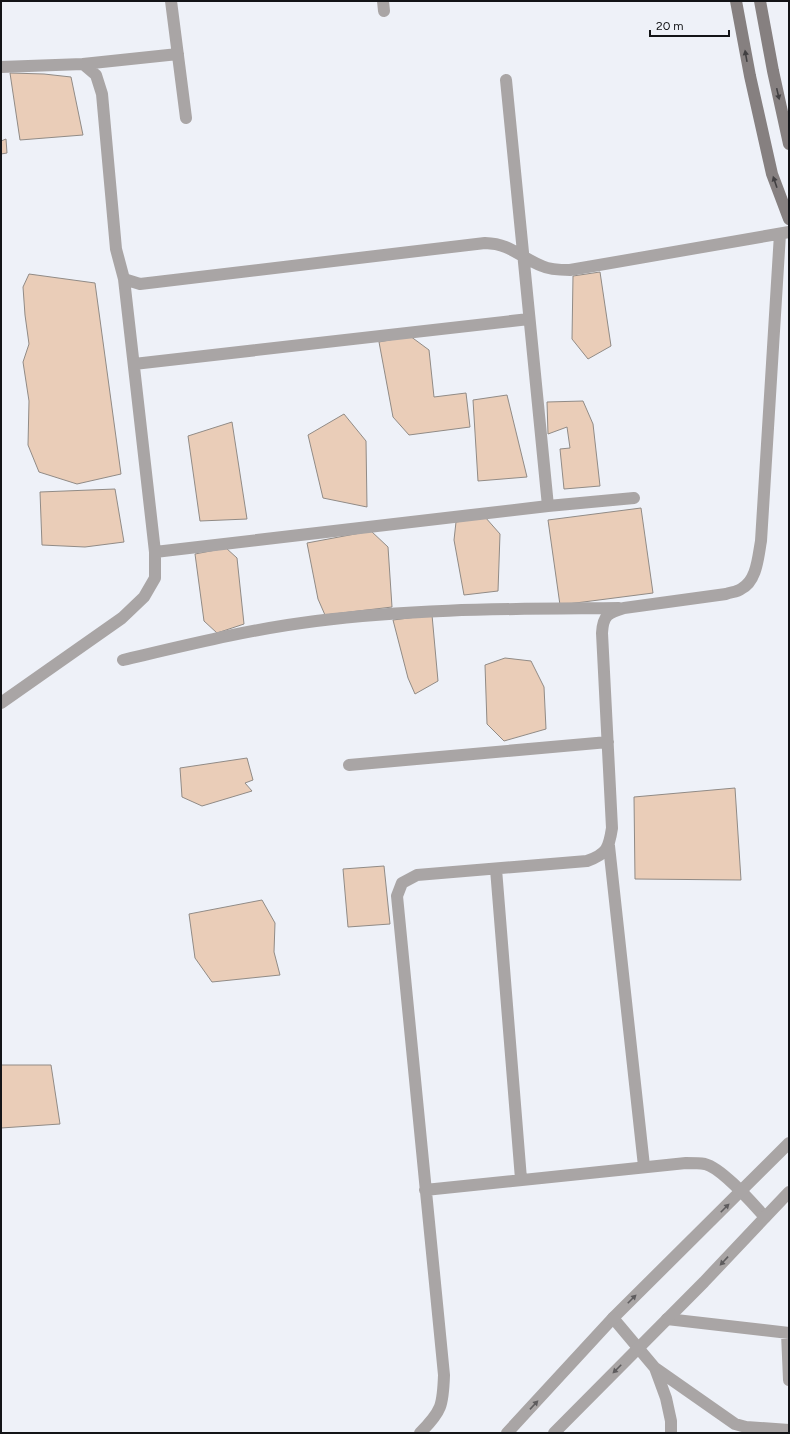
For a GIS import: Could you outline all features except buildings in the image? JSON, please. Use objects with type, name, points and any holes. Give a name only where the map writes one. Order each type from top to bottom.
[{"type":"main road","points":[[736,1],[750,76],[772,174],[789,219]]},
{"type":"main road","points":[[760,1],[789,144]]},
{"type":"street","points":[[171,1],[186,118]]},
{"type":"street","points":[[1,67],[83,64],[178,54]]},
{"type":"street","points":[[1,703],[122,618],[144,597],[155,578],[155,552],[124,279],[116,248],[102,94],[96,75],[83,64]]},
{"type":"street","points":[[506,80],[525,257],[529,319],[548,506]]},
{"type":"street","points":[[123,660],[248,631],[317,620],[447,610],[624,608],[726,594],[741,590],[750,582],[757,566],[761,541],[784,233],[570,270],[542,266],[499,244],[485,243],[140,284],[124,279]]},
{"type":"street","points":[[134,364],[529,319]]},
{"type":"street","points":[[155,552],[548,506],[634,498]]},
{"type":"street","points":[[624,608],[610,612],[603,621],[612,828],[609,846],[644,1166]]},
{"type":"street","points":[[349,765],[608,742]]},
{"type":"street","points":[[420,1433],[436,1416],[442,1405],[444,1375],[397,896],[402,883],[417,875],[587,861],[601,857],[609,846]]},
{"type":"street","points":[[496,869],[521,1179]]},
{"type":"street","points":[[507,1433],[614,1318],[789,1144]]},
{"type":"street","points":[[425,1190],[686,1162],[706,1164],[741,1192],[765,1217]]},
{"type":"street","points":[[554,1433],[667,1319],[789,1192]]},
{"type":"street","points":[[614,1318],[637,1348],[655,1368],[735,1424],[746,1427],[789,1430]]},
{"type":"street","points":[[667,1319],[788,1333],[789,1380]]},
{"type":"street","points":[[655,1368],[666,1398],[671,1421],[671,1433]]}]
